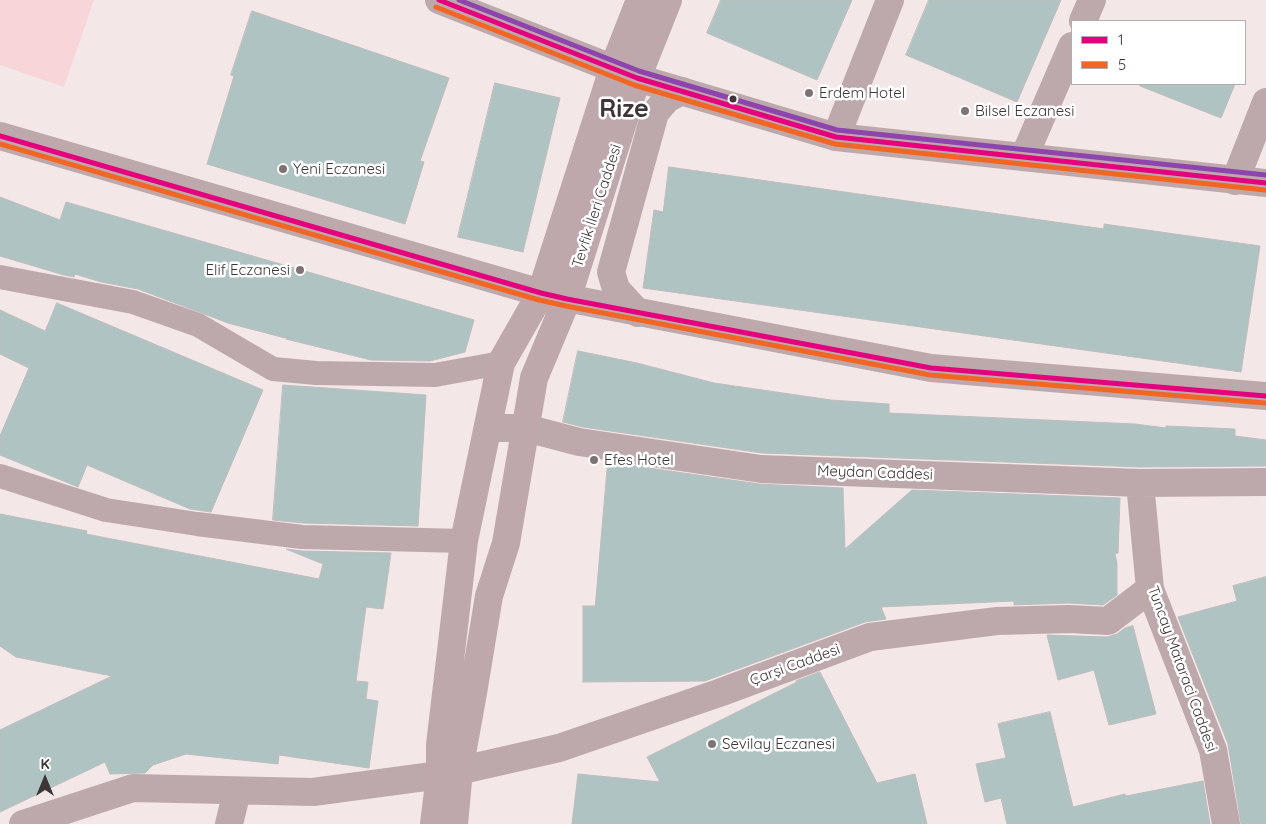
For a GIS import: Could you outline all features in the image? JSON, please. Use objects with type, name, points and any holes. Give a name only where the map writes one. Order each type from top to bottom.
[{"type":"main road","name":"Tevfik İleri Caddesi","points":[[554,296],[625,73],[640,0]]},
{"type":"main road","name":"Tevfik İleri Caddesi","points":[[625,73],[668,0]]},
{"type":"main road","points":[[454,824],[449,773],[440,745],[464,541],[501,363],[554,296]]},
{"type":"main road","points":[[434,824],[473,693],[489,596],[506,542],[534,378],[554,296]]},
{"type":"street","points":[[439,0],[625,73],[836,137],[1266,182]]},
{"type":"street","points":[[836,137],[890,0]]},
{"type":"street","points":[[1083,20],[1092,0]]},
{"type":"street","points":[[1024,157],[1071,48]]},
{"type":"street","name":"Tevfik İleri Caddesi","points":[[638,313],[616,289],[611,272],[655,112],[667,99],[682,91]]},
{"type":"street","points":[[1235,180],[1266,102]]},
{"type":"street","points":[[0,136],[554,296],[931,368],[1266,396]]},
{"type":"street","points":[[0,277],[134,302],[198,325],[273,369],[316,373],[435,375],[501,363]]},
{"type":"street","name":"Meydan Caddesi","points":[[488,428],[526,428],[579,442],[761,469],[1140,483],[1266,482]]},
{"type":"street","points":[[0,476],[106,510],[197,524],[302,537],[464,541]]},
{"type":"street","name":"Tuncay Mataraci Caddesi","points":[[1140,483],[1150,589],[1213,750],[1226,824]]},
{"type":"street","name":"Çarşi Caddesi","points":[[23,824],[133,788],[313,792],[449,773],[559,748],[719,693],[870,637],[997,621],[1069,619],[1108,621],[1150,589]]},
{"type":"street","points":[[229,824],[237,791]]},
{"type":"shaded area","points":[[0,0],[94,0],[64,87],[0,65]]},
{"type":"building","points":[[721,0],[852,0],[817,80],[707,33]]},
{"type":"building","points":[[929,0],[1061,0],[1017,102],[906,55]]},
{"type":"building","points":[[252,11],[449,78],[420,161],[424,162],[405,224],[207,164],[234,76],[231,75]]},
{"type":"building","points":[[495,83],[560,98],[523,252],[458,237]]},
{"type":"building","points":[[1140,85],[1235,85],[1221,118]]},
{"type":"building","points":[[669,167],[1104,229],[1104,224],[1260,246],[1241,372],[643,288],[654,210],[663,212]]},
{"type":"building","points":[[0,197],[60,220],[66,202],[474,320],[465,352],[430,361],[371,360],[286,339],[286,336],[285,338],[228,323],[138,289],[101,282],[75,274],[74,277],[64,275],[0,256]]},
{"type":"building","points":[[57,303],[263,390],[211,512],[190,509],[87,465],[78,487],[0,455],[0,436],[29,368],[0,354],[0,310],[45,331]]},
{"type":"building","points":[[578,351],[637,363],[714,383],[831,400],[889,404],[889,413],[1135,424],[1166,428],[1166,426],[1235,429],[1235,436],[1266,440],[1266,466],[1140,467],[762,453],[583,427],[563,422]]},
{"type":"building","points":[[283,385],[426,395],[418,526],[303,523],[273,520]]},
{"type":"building","points":[[608,462],[759,484],[843,488],[845,549],[912,490],[1120,498],[1118,553],[1115,554],[1117,563],[1117,595],[1103,605],[1069,603],[1014,605],[1014,601],[881,607],[886,619],[865,622],[705,681],[583,682],[583,606],[595,606]]},
{"type":"building","points":[[0,514],[87,531],[86,534],[319,579],[323,564],[286,549],[391,553],[383,609],[366,607],[356,681],[368,682],[366,699],[378,701],[369,768],[279,755],[278,764],[186,754],[153,765],[145,773],[110,774],[105,762],[0,812],[0,730],[112,676],[16,657],[0,646]]},
{"type":"building","points":[[1266,577],[1266,824],[1241,824],[1228,744],[1178,617],[1237,601],[1233,586]]},
{"type":"building","points":[[1133,626],[1156,714],[1109,725],[1094,670],[1058,680],[1047,635],[1107,637]]},
{"type":"building","points":[[820,672],[877,783],[915,774],[927,824],[572,824],[578,774],[660,782],[647,757],[799,681],[796,681]]},
{"type":"building","points":[[1050,712],[1073,807],[1125,794],[1126,796],[1203,781],[1210,824],[1007,824],[1001,798],[985,802],[976,764],[1006,758],[998,724]]},
{"type":"transit line","name":"1","points":[[439,0],[637,78],[836,137],[1266,183]]},
{"type":"transit line","points":[[459,0],[639,71],[837,130],[1266,175]]},
{"type":"transit line","name":"5","points":[[436,7],[634,85],[835,144],[1265,190]]},
{"type":"transit line","name":"1","points":[[0,136],[567,299],[931,368],[1266,396]]},
{"type":"transit line","name":"5","points":[[0,144],[539,300],[566,306],[930,375],[1265,403]]},
{"type":"place","name":"Erdem Hotel","points":[[809,93]]},
{"type":"place","name":"Bilsel Eczanesi","points":[[965,111]]},
{"type":"place","name":"Yeni Eczanesi","points":[[283,169]]},
{"type":"place","name":"Elif Eczanesi","points":[[300,270]]},
{"type":"place","name":"Efes Hotel","points":[[594,460]]},
{"type":"place","name":"Sevilay Eczanesi","points":[[712,744]]},
{"type":"district","name":"Rize","points":[[624,109]]}]
